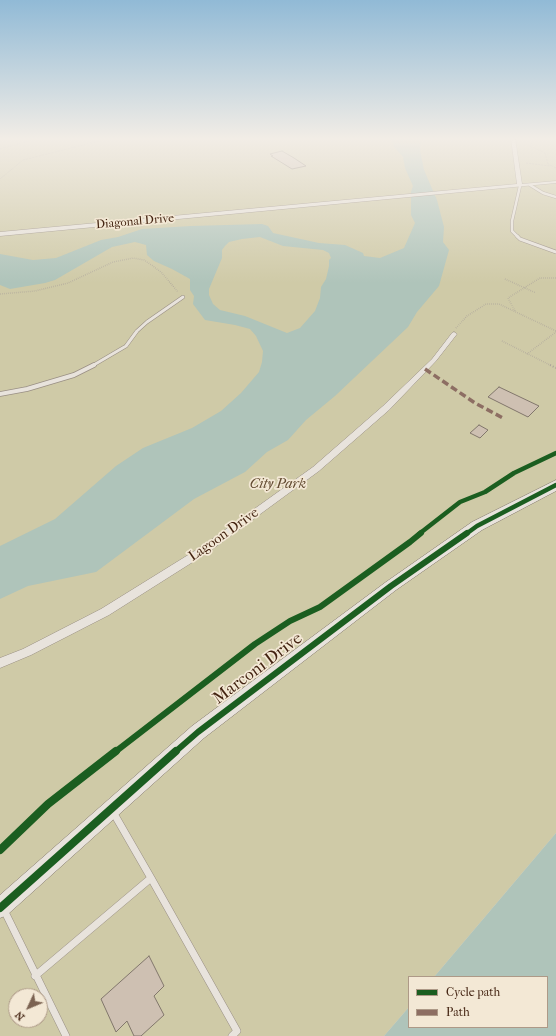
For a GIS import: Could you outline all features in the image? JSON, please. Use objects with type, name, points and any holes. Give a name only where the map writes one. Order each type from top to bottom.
[{"type":"street","name":"Diagonal Drive","points":[[0,234],[517,186]]},
{"type":"street","name":"Lagoon Drive","points":[[0,663],[27,652],[105,612],[204,550],[316,469],[394,400],[434,360],[454,334]]},
{"type":"street","name":"Marconi Drive","points":[[1,907],[198,732],[391,586],[477,526],[556,485]]},
{"type":"lane","points":[[520,186],[512,221],[512,230],[516,236],[534,245],[556,252]]},
{"type":"lane","points":[[532,186],[542,193],[556,197]]},
{"type":"lane","points":[[0,394],[27,389],[74,375],[102,361],[126,346],[136,331],[183,296]]},
{"type":"lane","points":[[111,809],[152,878],[237,1031],[232,1036]]},
{"type":"lane","points":[[35,976],[152,878]]},
{"type":"lane","points":[[1,907],[66,1036]]},
{"type":"path","points":[[0,294],[36,290],[68,283],[113,262],[133,258],[144,260],[153,266],[162,273],[183,296]]},
{"type":"path","points":[[516,312],[508,298],[540,278],[556,278]]},
{"type":"path","points":[[505,279],[536,293]]},
{"type":"path","points":[[454,334],[458,324],[467,316],[486,304],[499,304],[556,331],[527,354]]},
{"type":"path","points":[[502,341],[556,368]]},
{"type":"green space","name":"City Park","points":[[0,186],[556,186],[556,833],[435,976],[408,976],[408,1008],[384,1036],[0,1036]]},
{"type":"shaded area","points":[[413,186],[431,186],[437,200],[444,227],[443,242],[449,250],[439,286],[417,312],[408,327],[335,396],[306,420],[288,440],[267,452],[245,472],[194,499],[96,572],[28,586],[0,599],[0,546],[55,519],[116,466],[143,448],[192,428],[221,411],[241,393],[259,372],[263,351],[256,336],[250,329],[205,320],[193,304],[194,296],[190,290],[190,279],[154,261],[147,255],[146,245],[135,242],[112,247],[55,280],[10,289],[0,285],[0,254],[33,260],[56,258],[101,240],[118,237],[142,229],[262,224],[268,226],[273,233],[319,243],[345,245],[363,253],[364,256],[380,258],[404,248],[415,223],[411,215],[411,192]],"holes":[[[260,237],[283,246],[323,250],[329,253],[331,258],[329,260],[326,279],[321,287],[320,298],[315,311],[300,328],[287,333],[245,316],[220,310],[213,304],[209,295],[209,289],[222,258],[222,250],[229,242]]]},
{"type":"shaded area","points":[[556,833],[556,1036],[384,1036],[408,1008],[408,1028],[548,1028],[548,976],[435,976]]},
{"type":"building","points":[[499,387],[539,406],[528,417],[488,397]]},
{"type":"building","points":[[479,425],[488,430],[480,438],[470,433]]},
{"type":"building","points":[[149,956],[164,986],[154,996],[164,1015],[141,1036],[134,1036],[127,1021],[116,1032],[101,999]]},
{"type":"marked path","points":[[425,369],[475,403],[503,418]]},
{"type":"cycle path","points":[[0,850],[48,804],[255,644],[290,621],[320,607],[410,542],[460,502],[485,492],[514,473],[556,453]]},
{"type":"cycle path","points":[[0,908],[198,732],[391,586],[477,526],[556,485]]}]
